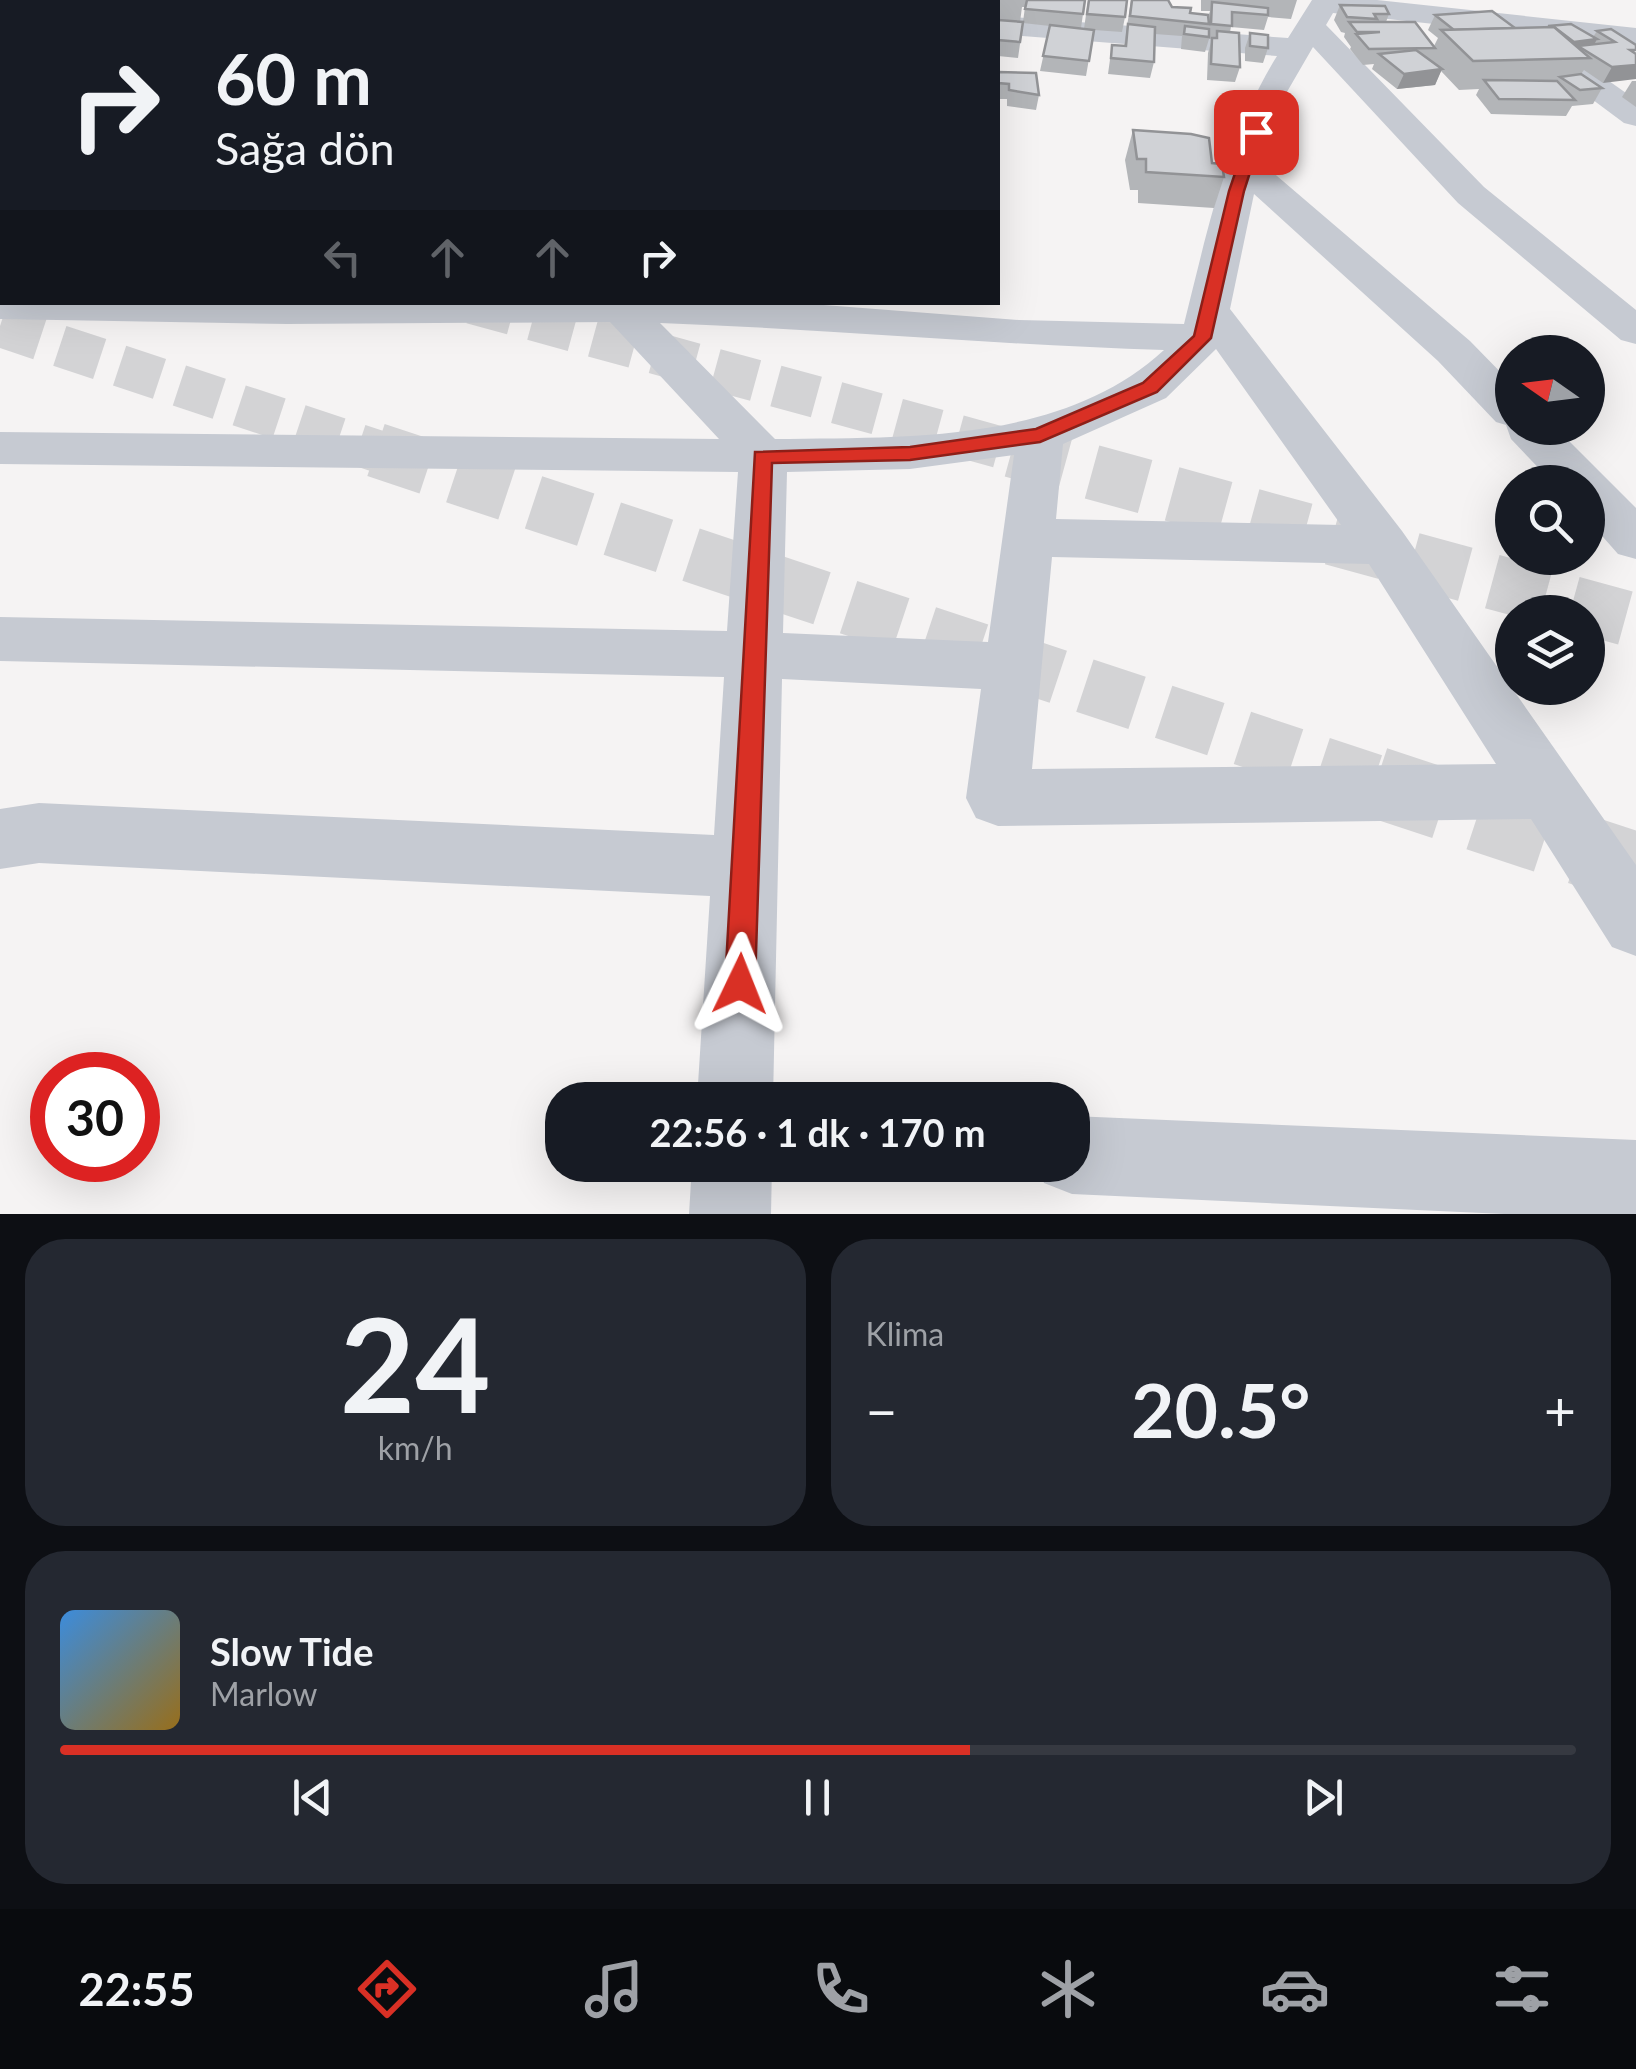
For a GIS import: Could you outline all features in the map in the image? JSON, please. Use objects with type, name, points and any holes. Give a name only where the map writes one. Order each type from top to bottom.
[{"type":"street","points":[[0,448],[762,456],[910,454],[1040,435],[1150,388],[1205,323],[1244,167],[1268,97],[1314,19]]},
{"type":"street","points":[[1314,19],[1471,195],[1636,331]]},
{"type":"street","points":[[1000,25],[1314,19],[1505,21],[1636,37]]},
{"type":"street","points":[[1505,21],[1636,116]]},
{"type":"street","points":[[1244,167],[1454,351],[1495,393]]},
{"type":"street","points":[[0,306],[287,311],[616,306],[834,317],[1019,333],[1205,323]]},
{"type":"street","points":[[616,306],[762,456],[736,1082]]},
{"type":"street","points":[[1205,323],[1384,546],[1636,923]]},
{"type":"street","points":[[1040,435],[998,798],[1550,791]]},
{"type":"street","points":[[1545,445],[1564,465]]},
{"type":"street","points":[[1605,507],[1636,540]]},
{"type":"street","points":[[1026,537],[1384,546]]},
{"type":"street","points":[[0,638],[754,655],[1012,667]]},
{"type":"street","points":[[0,838],[39,833],[744,867]]},
{"type":"street","points":[[1090,1156],[1636,1180]]},
{"type":"street","points":[[730,1214],[731,1182]]},
{"type":"building","points":[[1027,0],[1085,0],[1083,14],[1025,9]]},
{"type":"building","points":[[1089,0],[1127,0],[1125,17],[1087,14]]},
{"type":"building","points":[[1132,0],[1168,0],[1172,7],[1191,8],[1190,13],[1208,15],[1209,24],[1130,16]]},
{"type":"building","points":[[1212,2],[1268,8],[1268,15],[1232,12],[1232,26],[1211,24]]},
{"type":"building","points":[[1340,5],[1385,6],[1389,14],[1374,14],[1377,19],[1347,17]]},
{"type":"building","points":[[1492,11],[1515,28],[1454,30],[1435,15]]},
{"type":"building","points":[[1000,20],[1023,22],[1020,42],[1000,40]]},
{"type":"building","points":[[1349,22],[1415,22],[1435,48],[1369,49],[1356,34],[1380,32],[1357,32]]},
{"type":"building","points":[[1128,24],[1155,27],[1154,62],[1111,58],[1112,45],[1126,46]]},
{"type":"building","points":[[1571,24],[1597,39],[1574,42],[1548,26]]},
{"type":"building","points":[[1050,25],[1094,30],[1089,61],[1043,56]]},
{"type":"building","points":[[1185,26],[1209,29],[1209,37],[1184,34]]},
{"type":"building","points":[[1554,27],[1590,58],[1473,61],[1441,30]]},
{"type":"building","points":[[1611,29],[1636,45],[1636,50],[1630,50],[1636,54],[1636,65],[1612,67],[1578,46],[1615,42],[1597,31]]},
{"type":"building","points":[[1217,31],[1239,33],[1240,67],[1211,64],[1212,38],[1217,38]]},
{"type":"building","points":[[1250,33],[1268,35],[1268,48],[1250,46]]},
{"type":"building","points":[[1416,50],[1442,69],[1404,74],[1379,54]]},
{"type":"building","points":[[1000,72],[1036,73],[1039,95],[1009,90],[1009,84],[1000,83]]},
{"type":"building","points":[[1581,74],[1602,88],[1580,90],[1560,77]]},
{"type":"building","points":[[1484,80],[1557,81],[1575,100],[1499,99]]},
{"type":"building","points":[[1133,130],[1209,138],[1212,163],[1222,164],[1224,177],[1146,172],[1146,159],[1137,159]]},
{"type":"tunnel","points":[[479,305],[1021,453]]},
{"type":"tunnel","points":[[0,326],[383,453]]},
{"type":"tunnel","points":[[376,450],[1384,785]]},
{"type":"tunnel","points":[[1012,450],[1636,621]]},
{"type":"tunnel","points":[[1376,782],[1636,868]]},
{"type":"route","points":[[740,984],[762,456],[910,454],[1040,435],[1150,388],[1202,338],[1236,191],[1256,132]]}]
